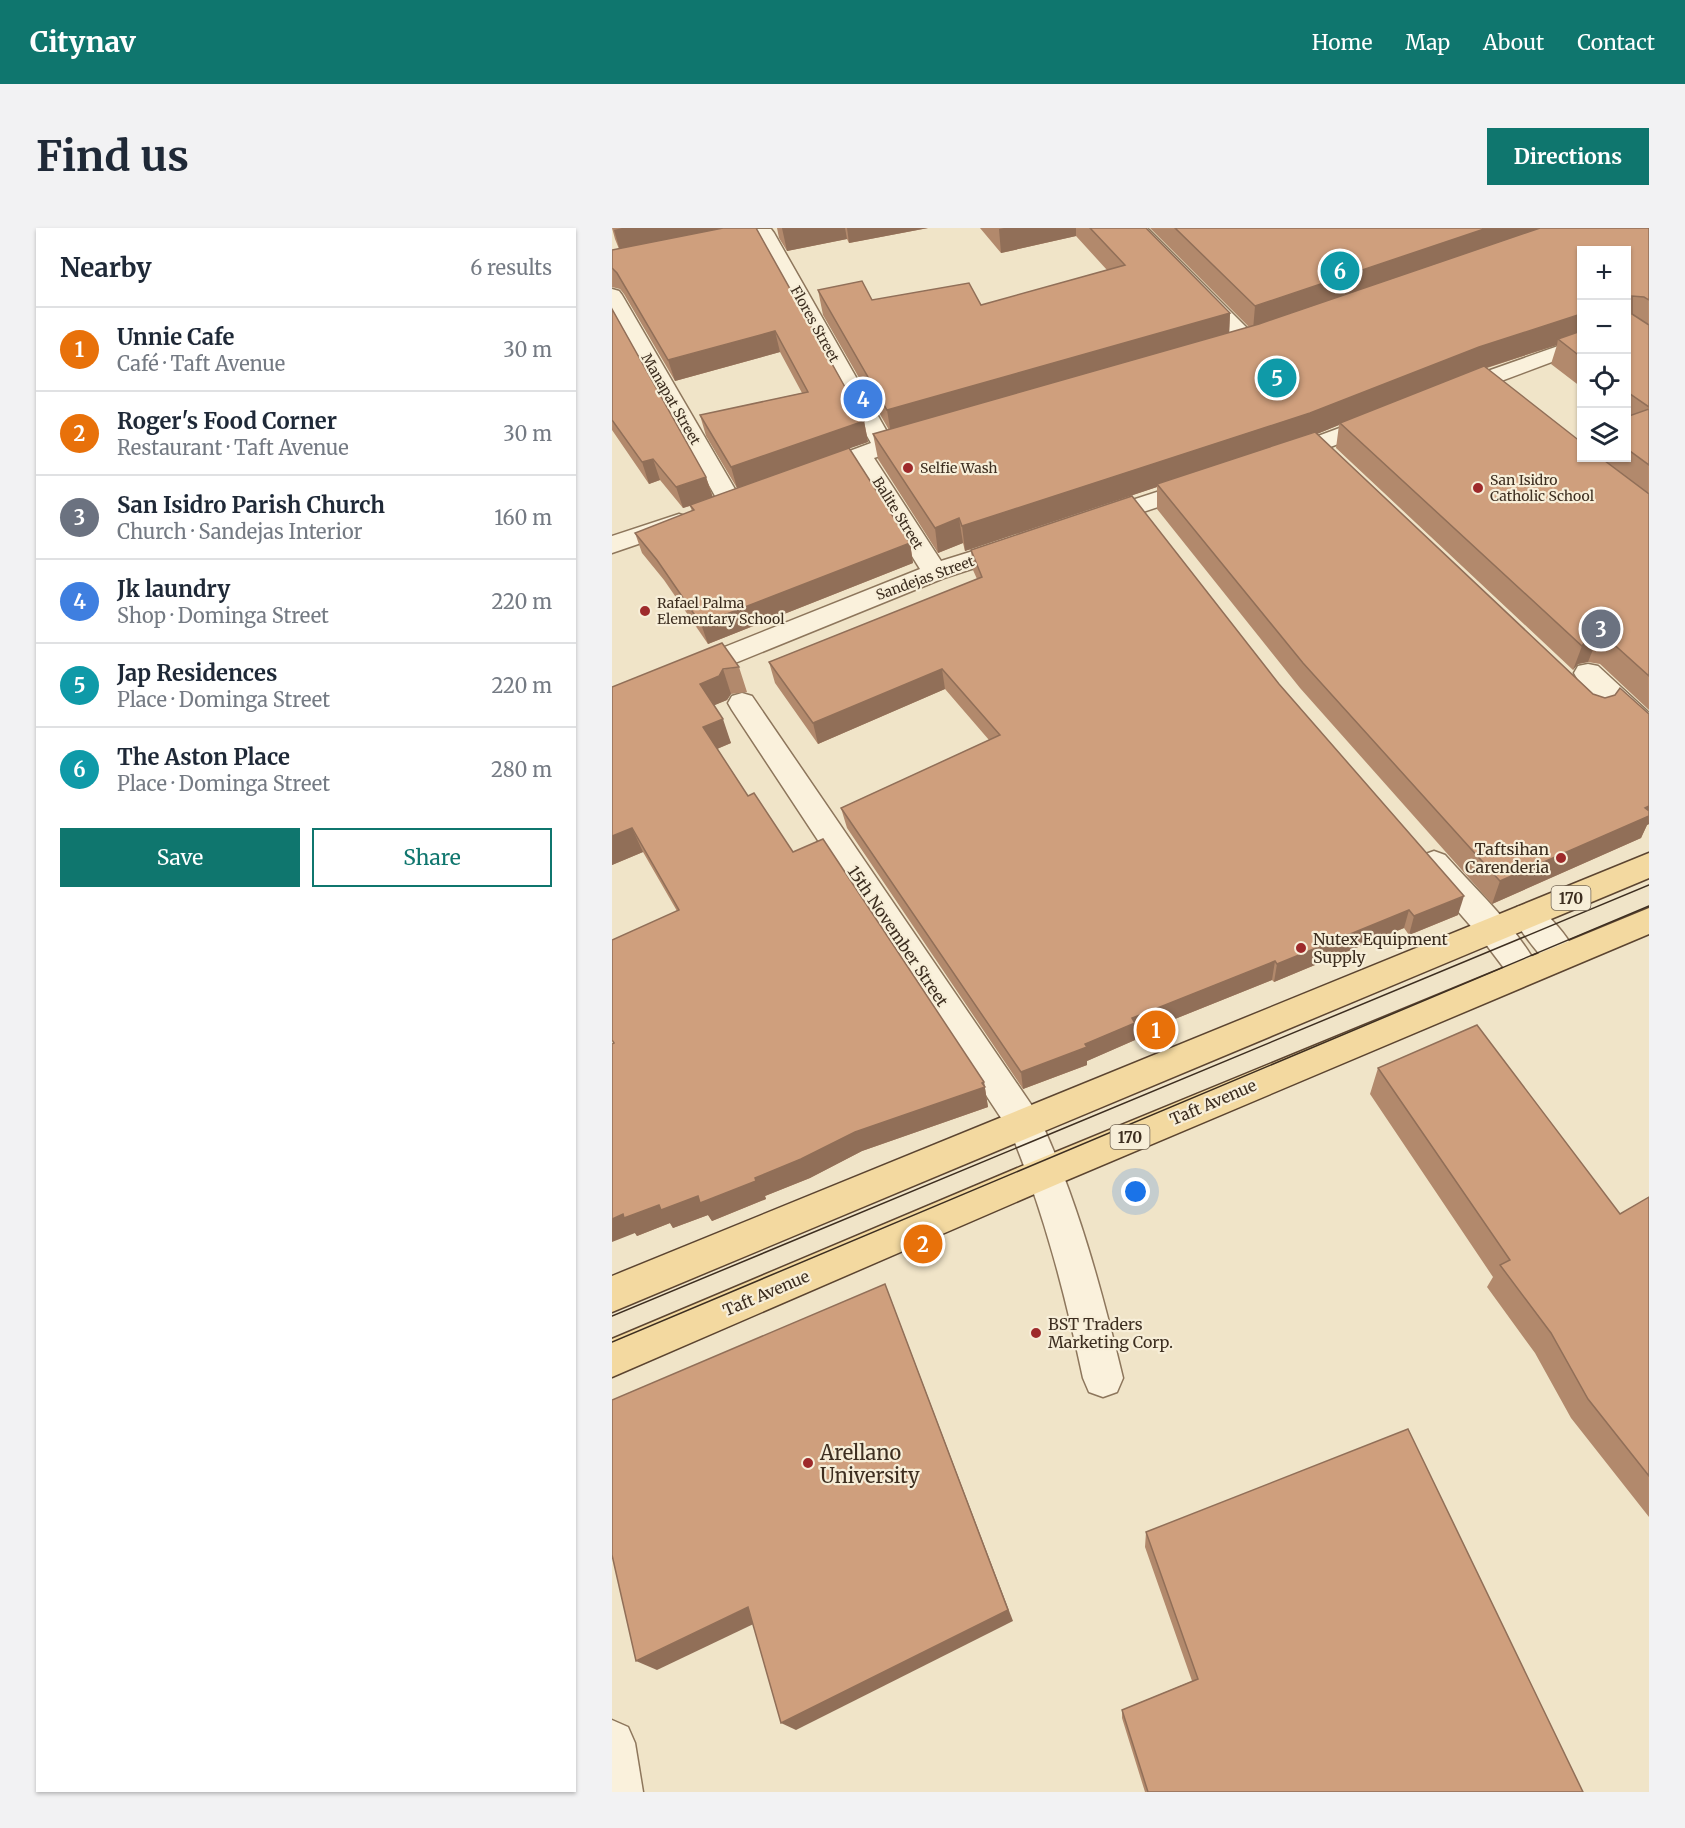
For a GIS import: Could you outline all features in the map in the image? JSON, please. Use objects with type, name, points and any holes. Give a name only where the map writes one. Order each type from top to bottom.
[{"type":"main road","name":"170","points":[[612,1294],[1649,865]]},
{"type":"main road","name":"Taft Avenue","points":[[612,1359],[1047,1172],[1649,920]]},
{"type":"street","points":[[740,238],[786,228]]},
{"type":"street","points":[[1136,228],[1248,342]]},
{"type":"street","name":"Flores Street","points":[[764,233],[884,446]]},
{"type":"street","name":"Manapat Street","points":[[612,296],[723,506],[612,545]]},
{"type":"street","points":[[1226,349],[1270,334]]},
{"type":"street","points":[[1438,397],[1577,345]]},
{"type":"street","points":[[1482,379],[1503,396]]},
{"type":"street","points":[[1261,464],[1324,453],[1405,410]]},
{"type":"street","points":[[796,479],[860,454],[941,430]]},
{"type":"street","name":"Balite Street","points":[[860,454],[935,572]]},
{"type":"street","points":[[1071,528],[1146,515],[1216,479]]},
{"type":"street","name":"Sandejas Street","points":[[612,703],[935,572],[1037,539]]},
{"type":"street","points":[[1595,710],[1579,680],[1649,729]]},
{"type":"street","name":"15th November Street","points":[[742,703],[1024,1124],[1047,1172],[1085,1302],[1103,1378]]},
{"type":"street","points":[[1414,840],[1493,930],[1524,971]]},
{"type":"street","points":[[1528,916],[1562,956]]},
{"type":"street","points":[[612,1743],[620,1792]]},
{"type":"building","points":[[723,228],[756,228],[864,421],[731,467],[700,415],[808,392],[775,331],[668,360],[612,268],[612,250]]},
{"type":"building","points":[[1090,228],[1146,228],[1230,313],[887,410],[818,290],[862,281],[872,300],[969,283],[981,305],[1125,265]]},
{"type":"building","points":[[1175,228],[1487,228],[1255,306]]},
{"type":"building","points":[[1540,228],[1649,228],[1649,300],[1632,296],[1632,314],[1649,325],[1649,407],[1631,394],[1631,246],[1577,246],[1577,315],[1479,347],[1310,413],[962,526],[959,518],[935,528],[873,434],[1259,324]]},
{"type":"building","points":[[612,309],[706,477],[676,487],[653,459],[642,462],[612,420]]},
{"type":"building","points":[[1577,332],[1577,354],[1558,339]]},
{"type":"building","points":[[1484,366],[1577,439],[1577,462],[1606,462],[1649,494],[1649,676],[1609,640],[1598,637],[1587,639],[1582,646],[1340,423]]},
{"type":"building","points":[[1649,409],[1649,465],[1631,452],[1631,415]]},
{"type":"building","points":[[1315,432],[1593,694],[1605,698],[1615,695],[1620,688],[1649,714],[1649,806],[1645,808],[1649,811],[1649,816],[1500,881],[1303,663],[1157,484]]},
{"type":"building","points":[[849,448],[910,543],[701,624],[657,560],[635,533],[694,510],[690,505]]},
{"type":"building","points":[[1132,496],[1279,684],[1464,896],[1414,916],[1409,910],[1277,964],[1275,961],[1132,1018],[1135,1023],[1085,1044],[1087,1047],[1021,1072],[841,808],[1000,735],[942,669],[813,723],[769,662],[982,577],[971,550]]},
{"type":"building","points":[[722,643],[739,667],[723,669],[719,676],[700,684],[723,719],[703,727],[748,796],[754,793],[793,852],[823,839],[984,1082],[982,1083],[985,1087],[855,1132],[801,1159],[755,1178],[756,1181],[700,1203],[698,1196],[661,1210],[659,1205],[624,1218],[623,1214],[612,1219],[612,1044],[614,1043],[612,1040],[612,940],[679,910],[632,828],[612,836],[612,687]]},
{"type":"building","points":[[1477,1025],[1620,1214],[1649,1197],[1649,1476],[1588,1399],[1551,1333],[1500,1265],[1510,1260],[1378,1068]]},
{"type":"building","points":[[885,1284],[1008,1610],[781,1723],[748,1607],[636,1661],[612,1555],[612,1400]]},
{"type":"building","points":[[1408,1429],[1583,1792],[1148,1792],[1122,1710],[1198,1679],[1146,1532]]},
{"type":"tram line","points":[[612,1316],[1649,885]]},
{"type":"tram line","points":[[612,1342],[1649,906]]},
{"type":"place","name":"The Aston Place","points":[[1340,271]]},
{"type":"place","name":"Jap Residences","points":[[1277,378]]},
{"type":"place","name":"Jk laundry","points":[[863,399]]},
{"type":"place","name":"Selfie Wash","points":[[908,468]]},
{"type":"place","name":"San Isidro Catholic School","points":[[1478,488]]},
{"type":"place","name":"Rafael Palma Elementary School","points":[[645,611]]},
{"type":"place","name":"San Isidro Parish Church","points":[[1601,629]]},
{"type":"place","name":"Taftsihan Carenderia","points":[[1561,858]]},
{"type":"place","name":"Nutex Equipment Supply","points":[[1301,948]]},
{"type":"place","name":"Unnie Cafe","points":[[1156,1030]]},
{"type":"place","name":"Roger's Food Corner","points":[[923,1244]]},
{"type":"place","name":"BST Traders Marketing Corp.","points":[[1036,1333]]},
{"type":"place","name":"Arellano University","points":[[808,1463]]}]
